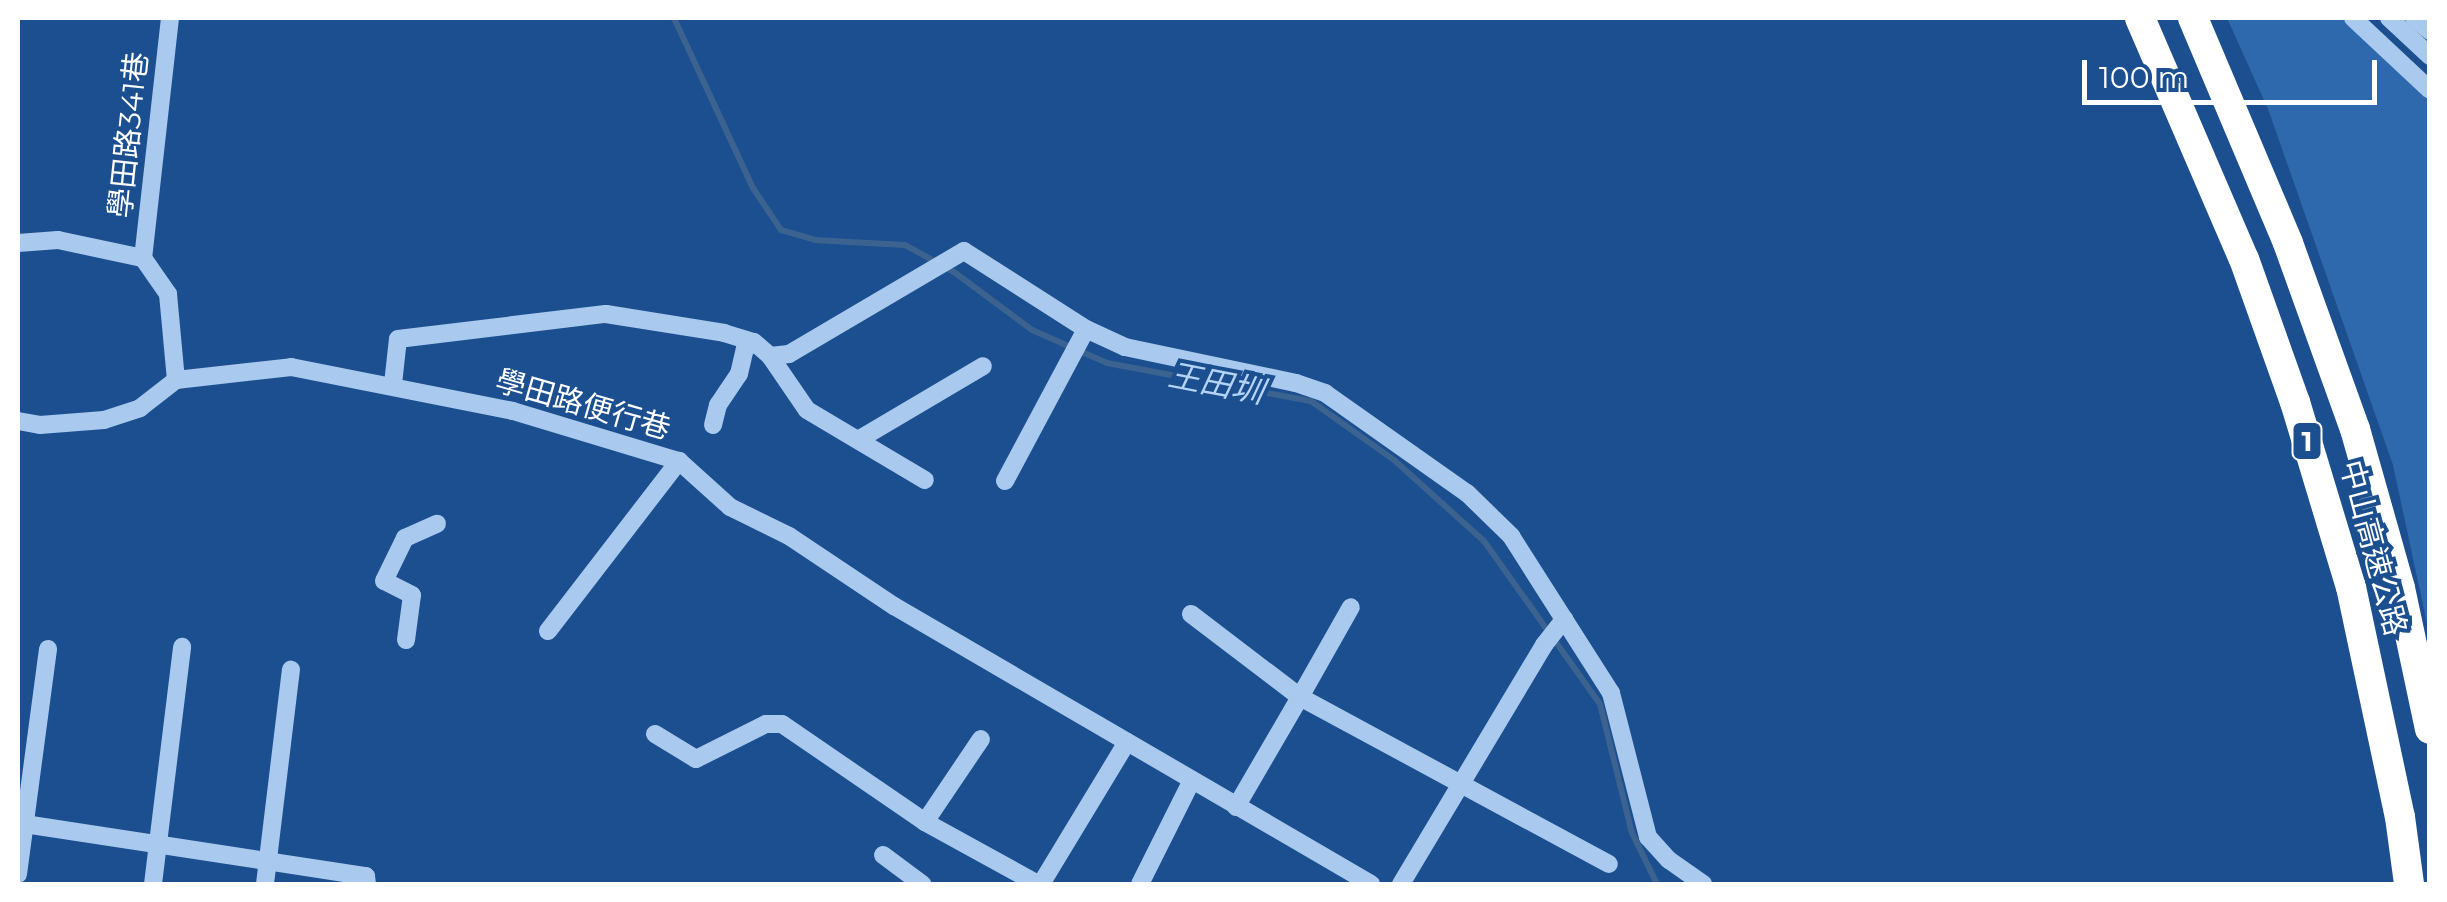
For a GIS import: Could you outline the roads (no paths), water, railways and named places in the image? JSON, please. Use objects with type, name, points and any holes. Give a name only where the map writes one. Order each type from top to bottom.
[{"type":"highway","name":"中山高速公路","points":[[2140,18],[2244,259],[2301,420],[2351,587],[2400,817],[2409,884]]},
{"type":"highway","name":"中山高速公路","points":[[2192,18],[2288,242],[2355,429],[2400,588],[2430,729]]},
{"type":"street","name":"學田路341巷","points":[[170,18],[143,258],[168,294],[176,380]]},
{"type":"street","points":[[2353,18],[2430,90]]},
{"type":"street","points":[[2368,18],[2430,76]]},
{"type":"street","points":[[2388,18],[2430,56]]},
{"type":"street","points":[[2414,18],[2430,31]]},
{"type":"street","name":"學田路341巷","points":[[18,243],[58,240],[143,258]]},
{"type":"street","points":[[770,356],[790,354],[964,251],[1086,329],[1125,347],[1296,382],[1325,393],[1467,493],[1511,536],[1612,693],[1648,838],[1669,860],[1704,884]]},
{"type":"street","points":[[393,384],[398,339],[606,314],[648,318],[754,342],[770,356],[807,410],[925,480]]},
{"type":"street","points":[[1005,481],[1086,329]]},
{"type":"street","points":[[712,425],[718,404],[739,374],[744,349],[754,342]]},
{"type":"street","name":"學田路便行巷","points":[[18,421],[40,425],[104,420],[140,408],[176,380],[291,366],[393,384],[574,427],[680,461],[730,507],[788,536],[894,606],[1190,782],[1371,884]]},
{"type":"street","points":[[858,440],[984,366]]},
{"type":"street","points":[[548,631],[680,461]]},
{"type":"street","points":[[406,640],[412,595],[384,581],[404,538],[437,524]]},
{"type":"street","points":[[1236,807],[1351,607]]},
{"type":"street","points":[[1191,614],[1300,698],[1609,864]]},
{"type":"street","points":[[1401,884],[1544,644],[1564,619]]},
{"type":"street","points":[[153,884],[182,648]]},
{"type":"street","points":[[18,874],[21,824],[48,649]]},
{"type":"street","points":[[265,884],[291,670]]},
{"type":"street","points":[[655,734],[696,759],[766,724],[782,724],[925,822],[1040,884],[1128,742]]},
{"type":"street","points":[[925,822],[981,738]]},
{"type":"street","points":[[1146,883],[1190,782]]},
{"type":"street","points":[[21,824],[366,876],[367,884]]},
{"type":"street","points":[[883,855],[922,884]]},
{"type":"waterway","name":"王田圳","points":[[674,18],[753,188],[781,230],[815,240],[905,245],[954,272],[1032,330],[1107,363],[1311,401],[1394,460],[1484,541],[1600,704],[1632,833],[1657,884]]}]
